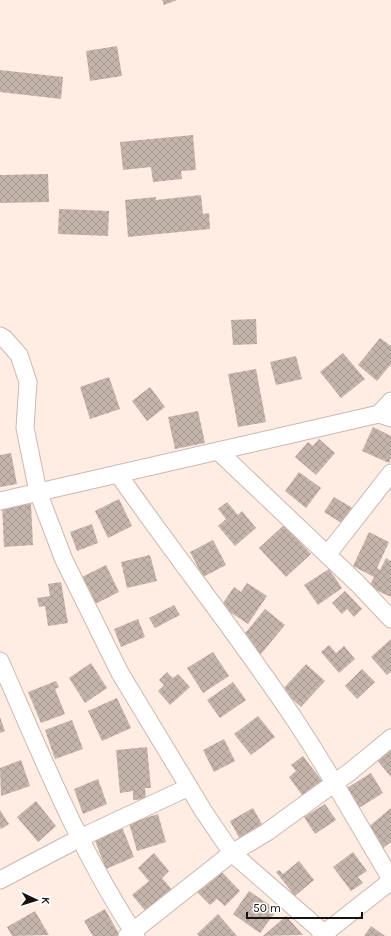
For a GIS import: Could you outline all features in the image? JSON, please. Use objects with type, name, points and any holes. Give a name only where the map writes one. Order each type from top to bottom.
[{"type":"street","points":[[0,336],[5,339],[19,355],[28,382],[25,428],[38,492],[64,560],[120,673],[189,787],[232,853],[324,935],[391,880],[296,722],[248,651],[172,551],[118,474]]},
{"type":"street","points":[[0,501],[218,451],[385,416],[391,401]]},
{"type":"street","points":[[218,451],[391,618]]},
{"type":"street","points":[[327,555],[391,473]]},
{"type":"street","points":[[0,660],[66,812],[132,934],[232,853],[267,832],[334,784],[391,738]]},
{"type":"street","points":[[0,880],[80,838],[189,787]]},
{"type":"building","points":[[162,0],[177,0],[164,5]]},
{"type":"building","points":[[117,46],[122,76],[90,81],[86,51]]},
{"type":"building","points":[[0,70],[63,77],[61,99],[0,92]]},
{"type":"building","points":[[193,135],[196,170],[181,171],[182,179],[153,182],[151,167],[123,170],[120,142]]},
{"type":"building","points":[[48,174],[49,202],[0,203],[0,175]]},
{"type":"building","points":[[201,195],[203,214],[209,213],[210,229],[128,237],[125,200],[156,197],[156,200]]},
{"type":"building","points":[[59,209],[109,211],[108,236],[58,234]]},
{"type":"building","points":[[256,319],[257,344],[233,345],[231,320]]},
{"type":"building","points":[[380,338],[391,346],[391,364],[377,381],[358,365]]},
{"type":"building","points":[[343,353],[365,379],[341,398],[320,372]]},
{"type":"building","points":[[296,356],[302,379],[276,385],[270,362]]},
{"type":"building","points":[[256,369],[266,422],[238,427],[228,374]]},
{"type":"building","points":[[109,377],[120,409],[90,419],[80,387]]},
{"type":"building","points":[[150,387],[165,407],[147,421],[132,401]]},
{"type":"building","points":[[198,411],[205,443],[175,449],[168,417]]},
{"type":"building","points":[[373,427],[391,436],[391,458],[389,463],[362,451]]},
{"type":"building","points":[[319,439],[335,453],[316,475],[295,457],[308,442],[313,446]]},
{"type":"building","points":[[11,453],[17,484],[0,487],[0,455]]},
{"type":"building","points":[[299,472],[321,488],[306,508],[285,491]]},
{"type":"building","points":[[334,497],[356,510],[346,526],[324,512]]},
{"type":"building","points":[[119,499],[132,526],[108,538],[95,511]]},
{"type":"building","points":[[227,502],[238,515],[242,511],[256,528],[235,546],[218,526],[226,519],[218,509]]},
{"type":"building","points":[[31,504],[33,545],[4,547],[2,505]]},
{"type":"building","points":[[92,524],[98,543],[77,551],[70,532]]},
{"type":"building","points":[[284,525],[311,554],[286,577],[259,548]]},
{"type":"building","points":[[369,532],[389,542],[377,568],[380,570],[386,558],[391,561],[391,597],[369,587],[374,577],[353,566]]},
{"type":"building","points":[[213,540],[226,565],[203,577],[190,552]]},
{"type":"building","points":[[150,555],[157,581],[127,588],[121,562]]},
{"type":"building","points":[[106,565],[119,592],[95,604],[82,577]]},
{"type":"building","points":[[329,569],[342,588],[318,605],[304,585]]},
{"type":"building","points":[[61,582],[68,623],[48,626],[45,606],[39,607],[37,598],[50,596],[48,584]]},
{"type":"building","points":[[247,583],[267,596],[248,624],[221,606],[234,587],[241,592]]},
{"type":"building","points":[[345,591],[362,609],[354,617],[347,609],[342,614],[332,603]]},
{"type":"building","points":[[174,605],[180,615],[155,628],[149,618]]},
{"type":"building","points":[[265,609],[285,625],[261,654],[241,638]]},
{"type":"building","points":[[138,619],[145,637],[121,647],[114,629]]},
{"type":"building","points":[[391,639],[391,672],[387,675],[371,657]]},
{"type":"building","points":[[329,645],[336,653],[344,646],[355,659],[339,673],[321,652]]},
{"type":"building","points":[[213,652],[229,676],[203,693],[187,668]]},
{"type":"building","points":[[91,663],[107,688],[85,703],[69,678]]},
{"type":"building","points":[[306,664],[325,681],[301,707],[282,690]]},
{"type":"building","points":[[362,669],[375,682],[357,699],[345,686]]},
{"type":"building","points":[[167,672],[173,678],[178,674],[190,687],[170,705],[158,691],[164,685],[159,680]]},
{"type":"building","points":[[56,681],[59,687],[55,689],[65,714],[41,723],[28,692]]},
{"type":"building","points":[[233,682],[246,700],[220,718],[207,700]]},
{"type":"building","points":[[117,698],[131,728],[102,741],[88,711]]},
{"type":"building","points":[[258,716],[275,737],[251,755],[234,734]]},
{"type":"building","points":[[0,717],[5,731],[0,733]]},
{"type":"building","points":[[72,720],[83,749],[55,759],[45,730]]},
{"type":"building","points":[[224,739],[235,761],[214,772],[203,750]]},
{"type":"building","points":[[147,747],[151,788],[145,788],[146,799],[133,800],[133,791],[120,793],[116,750]]},
{"type":"building","points":[[391,749],[391,777],[377,760]]},
{"type":"building","points":[[303,756],[322,781],[302,795],[289,777],[296,771],[291,765]]},
{"type":"building","points":[[21,760],[30,786],[1,796],[0,768]]},
{"type":"building","points":[[371,773],[383,793],[359,808],[347,788]]},
{"type":"building","points":[[98,779],[107,804],[83,814],[74,789]]},
{"type":"building","points":[[36,801],[56,826],[38,842],[17,817]]},
{"type":"building","points":[[325,804],[336,820],[315,834],[304,817]]},
{"type":"building","points":[[253,808],[264,828],[241,841],[230,821]]},
{"type":"building","points":[[391,808],[391,842],[382,849],[366,829]]},
{"type":"building","points":[[0,810],[9,824],[1,829],[0,827]]},
{"type":"building","points":[[158,814],[166,842],[137,851],[129,823]]},
{"type":"building","points":[[122,827],[134,857],[106,869],[94,838]]},
{"type":"building","points":[[353,852],[367,871],[358,877],[363,883],[351,891],[333,867]]},
{"type":"building","points":[[154,853],[169,871],[162,878],[174,892],[148,914],[132,895],[149,881],[138,868]]},
{"type":"building","points":[[299,861],[314,880],[295,896],[276,872],[279,870],[283,874]]},
{"type":"building","points":[[220,870],[240,891],[225,906],[217,899],[210,905],[197,892]]},
{"type":"building","points":[[249,891],[277,910],[260,933],[233,914]]},
{"type":"building","points":[[105,909],[120,936],[93,936],[84,921]]},
{"type":"building","points":[[35,911],[49,935],[12,936],[7,927]]},
{"type":"building","points":[[218,914],[237,936],[199,936],[197,934]]},
{"type":"building","points":[[286,916],[303,935],[263,936]]},
{"type":"building","points":[[371,926],[385,936],[364,936]]}]
